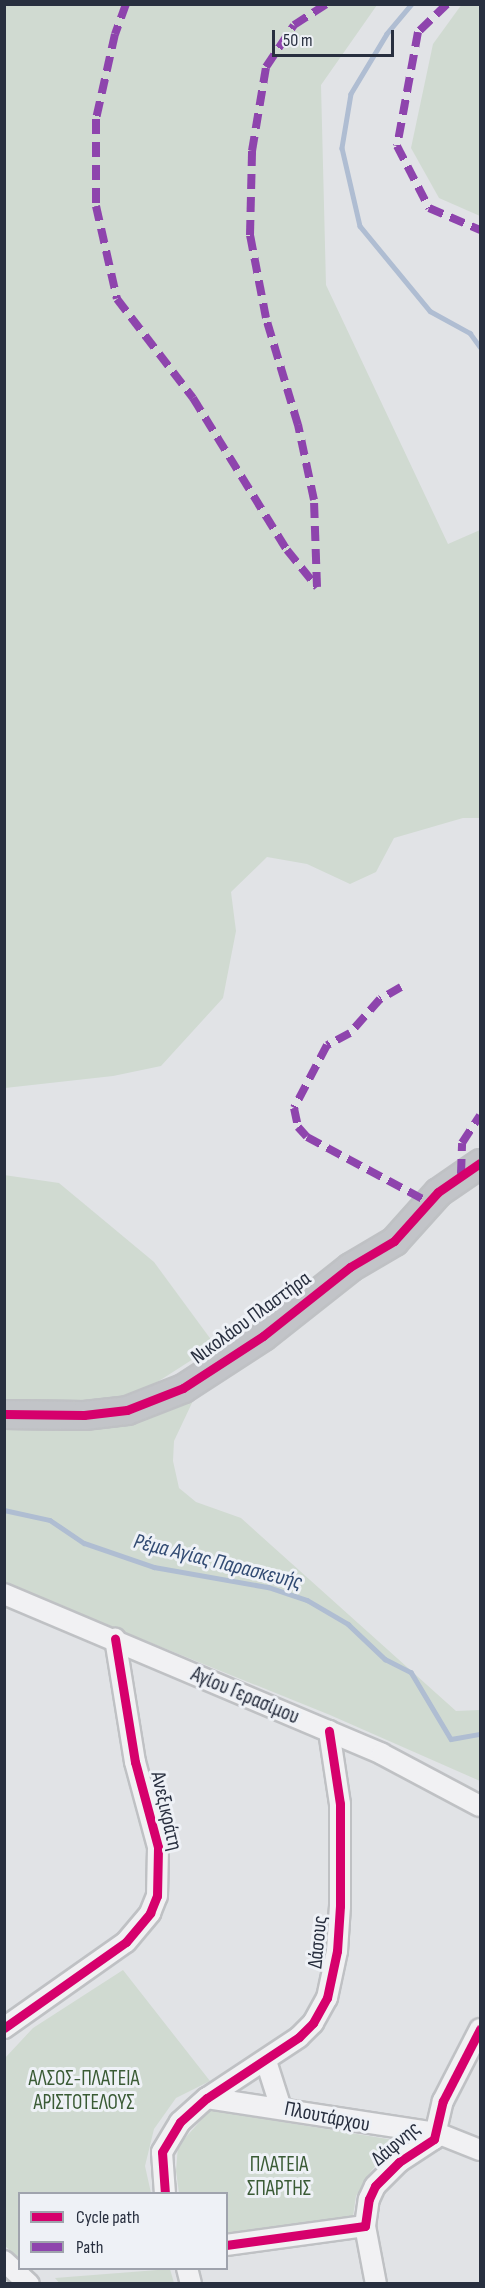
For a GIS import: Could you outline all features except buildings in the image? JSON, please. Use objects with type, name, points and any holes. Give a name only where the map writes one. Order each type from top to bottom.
[{"type":"street","name":"Νικολάου Πλαστήρα","points":[[4,1414],[120,1411],[183,1388],[263,1336],[350,1267],[393,1241],[438,1192],[480,1163]]},
{"type":"street","name":"Αγίου Γερασίμου","points":[[4,1594],[329,1731],[480,1806]]},
{"type":"street","name":"Ανεξικράτη","points":[[4,2028],[126,1942],[150,1913],[157,1896],[159,1853],[135,1762],[115,1639]]},
{"type":"street","name":"Δάσους","points":[[165,2192],[161,2167],[165,2145],[180,2122],[207,2098],[266,2061],[313,2023],[332,1980],[340,1906],[340,1804],[329,1731]]},
{"type":"street","name":"Δάφνης","points":[[365,2226],[369,2199],[375,2186],[437,2133],[443,2101],[480,2029]]},
{"type":"street","points":[[266,2061],[281,2108]]},
{"type":"street","name":"Πλουτάρχου","points":[[207,2098],[281,2108],[364,2125],[437,2133],[480,2150]]},
{"type":"street","points":[[228,2245],[365,2226],[376,2283]]},
{"type":"street","points":[[4,2261],[28,2283]]},
{"type":"green space","points":[[462,4],[480,5],[480,216],[439,198],[411,148],[433,44]]},
{"type":"green space","points":[[4,5],[377,5],[321,85],[326,285],[448,544],[480,530],[480,818],[463,818],[394,838],[376,872],[350,884],[307,864],[267,857],[231,892],[236,931],[223,998],[161,1066],[113,1076],[5,1088]]},
{"type":"green space","points":[[4,1175],[59,1183],[154,1262],[215,1345],[148,1388],[105,1401],[5,1401]]},
{"type":"green space","points":[[199,1388],[174,1441],[173,1461],[179,1488],[196,1502],[241,1518],[456,1711],[480,1710],[480,1781],[330,1715],[5,1584],[4,1421]]},
{"type":"green space","name":"ΑΛΣΟΣ-ΠΛΑΤΕΙΑ ΑΡΙΣΤΟΤΕΛΟΥΣ","points":[[123,1970],[210,2081],[176,2098],[154,2129],[145,2166],[151,2192],[18,2192],[18,2257],[5,2246],[5,2058],[33,2028]]},
{"type":"green space","name":"ΠΛΑΤΕΙΑ ΣΠΑΡΤΗΣ","points":[[210,2110],[400,2141],[371,2171],[356,2196],[352,2223],[228,2240],[228,2192],[179,2192],[176,2171],[178,2146]]},
{"type":"green space","points":[[170,2270],[174,2283],[60,2284],[55,2278]]},
{"type":"waterway","points":[[412,4],[387,34],[351,94],[342,148],[360,226],[430,311],[470,333],[480,347]]},
{"type":"waterway","name":"Ρέμα Αγίας Παρασκευής","points":[[4,1510],[50,1520],[84,1543],[154,1567],[268,1587],[307,1600],[348,1624],[385,1659],[411,1672],[451,1739],[480,1734]]},
{"type":"marked path","points":[[126,4],[115,34],[96,119],[96,206],[117,299],[193,398],[287,550],[317,587],[314,500],[298,425],[266,318],[250,235],[252,151],[266,67],[294,25],[326,4]]},
{"type":"marked path","points":[[447,4],[418,32],[397,146],[429,208],[480,230]]},
{"type":"marked path","points":[[401,987],[380,999],[350,1033],[327,1045],[294,1108],[298,1127],[307,1137],[428,1202]]},
{"type":"marked path","points":[[461,1174],[462,1143],[480,1115]]},
{"type":"cycle path","points":[[4,1414],[84,1415],[127,1410],[183,1388],[263,1336],[350,1267],[394,1241],[438,1192],[480,1163]]},
{"type":"cycle path","points":[[4,2028],[126,1942],[150,1913],[157,1896],[158,1847],[135,1762],[115,1639]]},
{"type":"cycle path","points":[[165,2192],[162,2152],[180,2122],[207,2098],[299,2037],[313,2023],[327,1998],[337,1951],[340,1906],[340,1804],[329,1731]]},
{"type":"cycle path","points":[[228,2245],[365,2226],[369,2199],[375,2186],[399,2162],[434,2139],[443,2101],[480,2029]]}]
